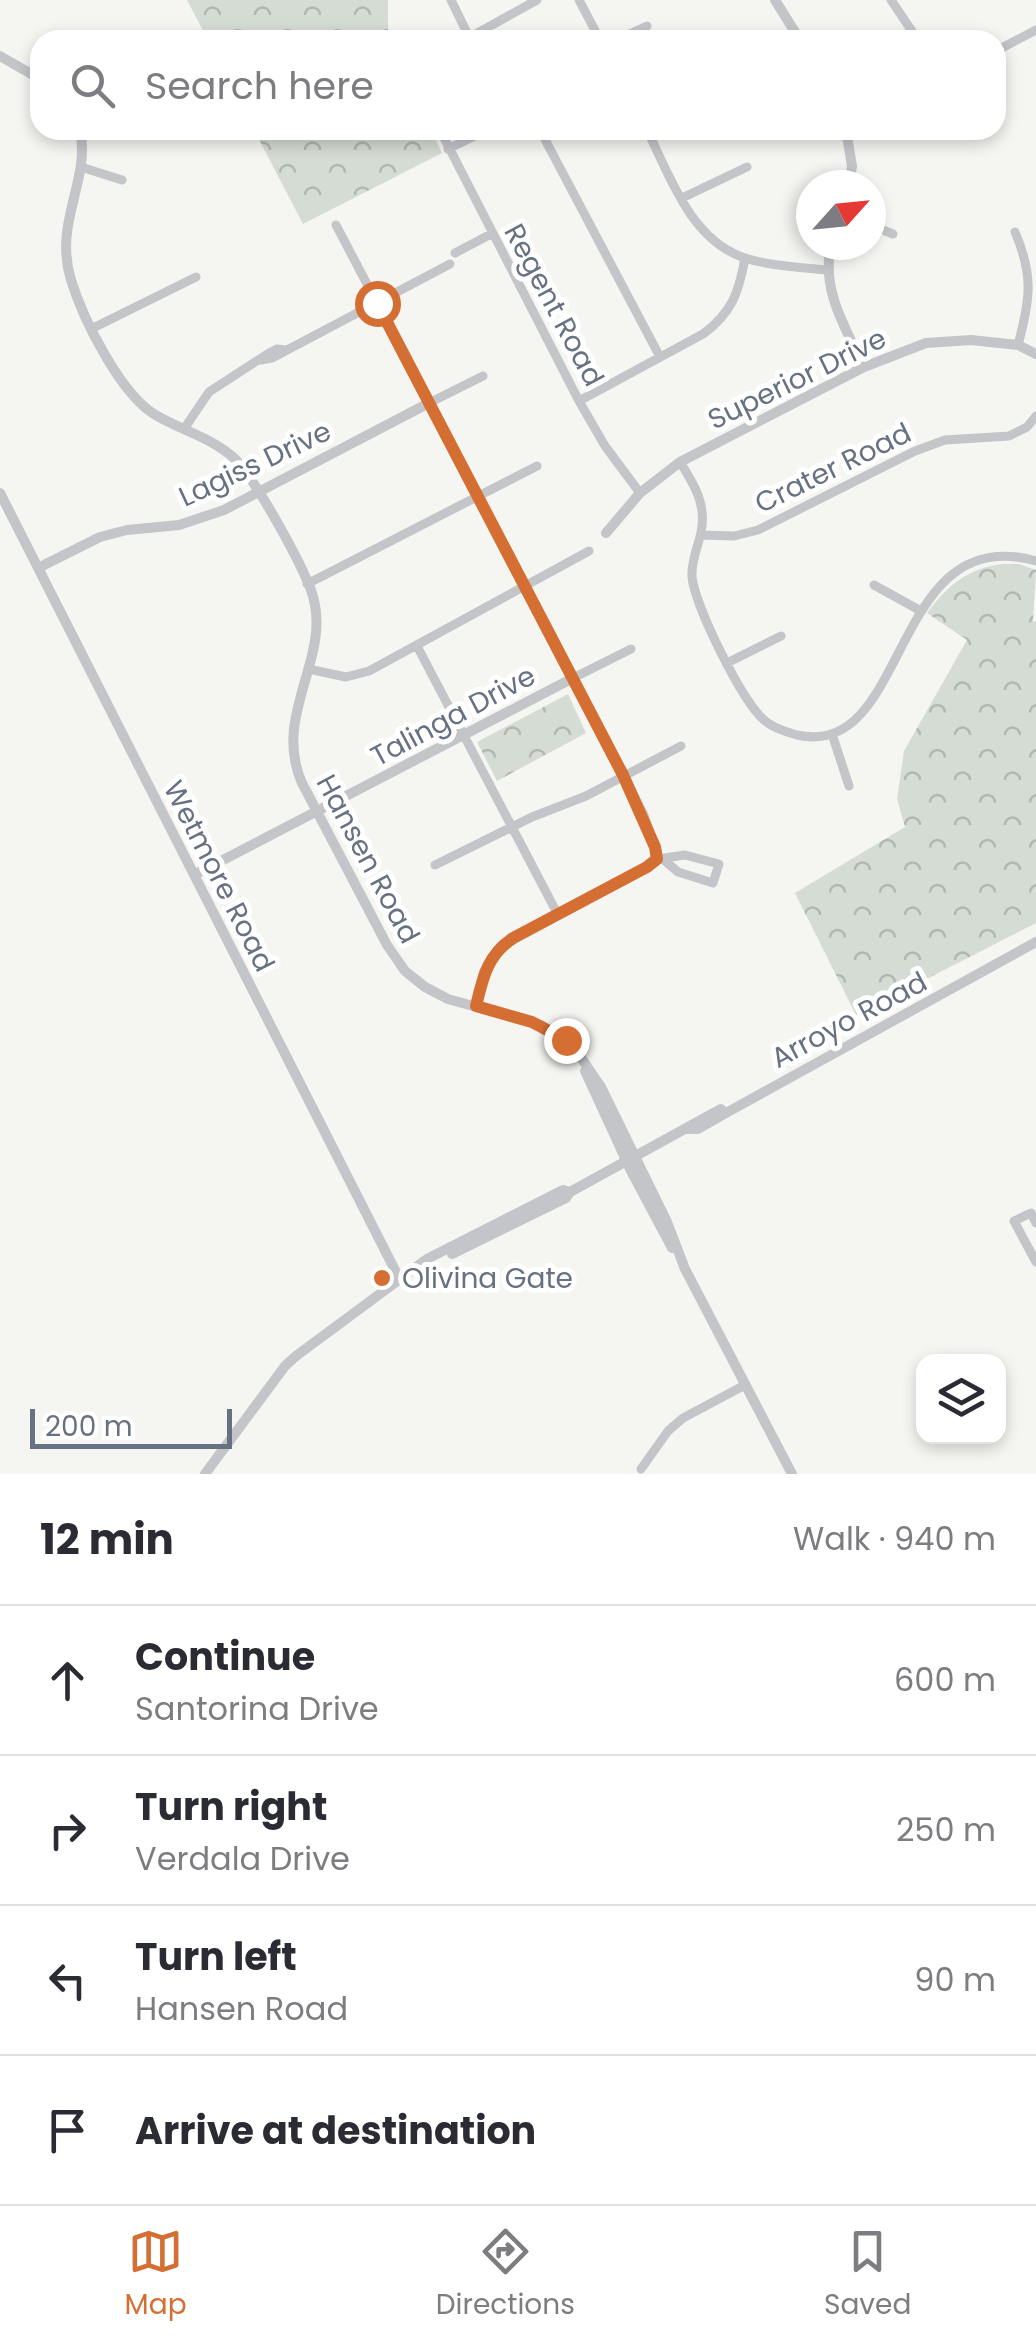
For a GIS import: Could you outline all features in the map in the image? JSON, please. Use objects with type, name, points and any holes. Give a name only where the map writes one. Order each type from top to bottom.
[{"type":"street","points":[[451,0],[464,30]]},
{"type":"street","points":[[482,30],[537,0]]},
{"type":"street","points":[[579,0],[595,30]]},
{"type":"street","points":[[775,0],[794,30]]},
{"type":"street","points":[[891,0],[911,30]]},
{"type":"street","points":[[638,30],[647,26]]},
{"type":"street","points":[[1006,46],[1036,30]]},
{"type":"street","points":[[0,56],[30,73]]},
{"type":"street","name":"Hansen Road","points":[[80,140],[81,166],[67,218],[65,243],[70,279],[116,374],[133,398],[151,412],[230,454],[259,492],[308,584],[316,624],[294,714],[292,751],[302,783],[397,962],[434,993],[540,1025],[566,1040],[580,1056],[601,1086],[630,1159],[667,1222],[685,1268],[792,1474]]},
{"type":"street","name":"Regent Road","points":[[444,140],[579,401],[604,446],[640,494]]},
{"type":"street","points":[[448,149],[466,140]]},
{"type":"street","points":[[545,140],[660,357]]},
{"type":"street","points":[[651,140],[682,198],[708,236],[745,258],[826,270]]},
{"type":"street","points":[[848,140],[851,170]]},
{"type":"street","points":[[81,166],[122,180]]},
{"type":"street","points":[[682,198],[747,167]]},
{"type":"street","points":[[336,226],[643,814],[660,859],[678,872],[713,883],[719,864],[686,855],[660,859],[557,914],[496,951],[484,972],[476,1006]]},
{"type":"street","points":[[886,231],[893,234]]},
{"type":"street","points":[[1015,232],[1032,260],[1030,300],[1018,345]]},
{"type":"street","points":[[454,253],[491,234]]},
{"type":"street","points":[[579,401],[721,321],[732,307],[745,258]]},
{"type":"street","points":[[828,260],[831,296],[864,367]]},
{"type":"street","points":[[184,429],[209,392],[277,348],[285,350],[450,264]]},
{"type":"street","points":[[93,328],[196,277]]},
{"type":"street","name":"Superior Drive","points":[[606,534],[640,494],[680,462],[864,367],[926,343],[971,340],[1018,345],[1036,354]]},
{"type":"street","points":[[429,403],[483,376]]},
{"type":"street","name":"Lagiss Drive","points":[[38,568],[100,537],[127,530],[179,526],[211,516],[429,403]]},
{"type":"street","name":"Crater Road","points":[[701,535],[734,536],[758,530],[915,450],[945,440],[1009,436],[1028,427],[1036,416]]},
{"type":"street","points":[[680,462],[700,497],[703,518],[692,565],[696,597],[727,663],[763,719],[800,736],[832,734],[866,710],[935,588],[972,563],[1012,557],[1036,561]]},
{"type":"street","points":[[308,584],[537,466]]},
{"type":"street","name":"Wetmore Road","points":[[0,494],[404,1276]]},
{"type":"street","points":[[308,668],[338,677],[353,676],[417,646],[589,552]]},
{"type":"street","points":[[874,585],[920,611]]},
{"type":"street","points":[[727,663],[781,636]]},
{"type":"street","points":[[417,646],[557,914]]},
{"type":"street","points":[[573,678],[631,649]]},
{"type":"street","name":"Talinga Drive","points":[[194,875],[573,678]]},
{"type":"street","points":[[832,734],[849,786]]},
{"type":"street","points":[[434,865],[586,796],[681,746]]},
{"type":"street","name":"Arroyo Road","points":[[205,1474],[285,1366],[404,1276],[566,1198],[570,1192],[696,1121],[746,1100],[1036,945]]},
{"type":"street","points":[[1036,1223],[1031,1213],[1014,1222],[1036,1262]]},
{"type":"street","points":[[641,1470],[682,1418],[746,1385]]},
{"type":"green space","points":[[187,0],[388,0],[388,30],[203,30]]},
{"type":"green space","points":[[259,140],[436,140],[442,153],[303,224]]},
{"type":"green space","points":[[1003,564],[1036,570],[1033,621],[1036,923],[856,1015],[795,893],[905,827],[897,799],[904,751],[967,640],[927,613],[960,580],[979,569]]},
{"type":"green space","points":[[568,694],[586,733],[497,781],[477,742]]},
{"type":"place","name":"Olivina Gate","points":[[382,1278]]},
{"type":"route","points":[[377,303],[643,814],[655,847],[657,859],[647,867],[513,938],[496,951],[487,965],[476,1006],[540,1025],[566,1040]]}]
